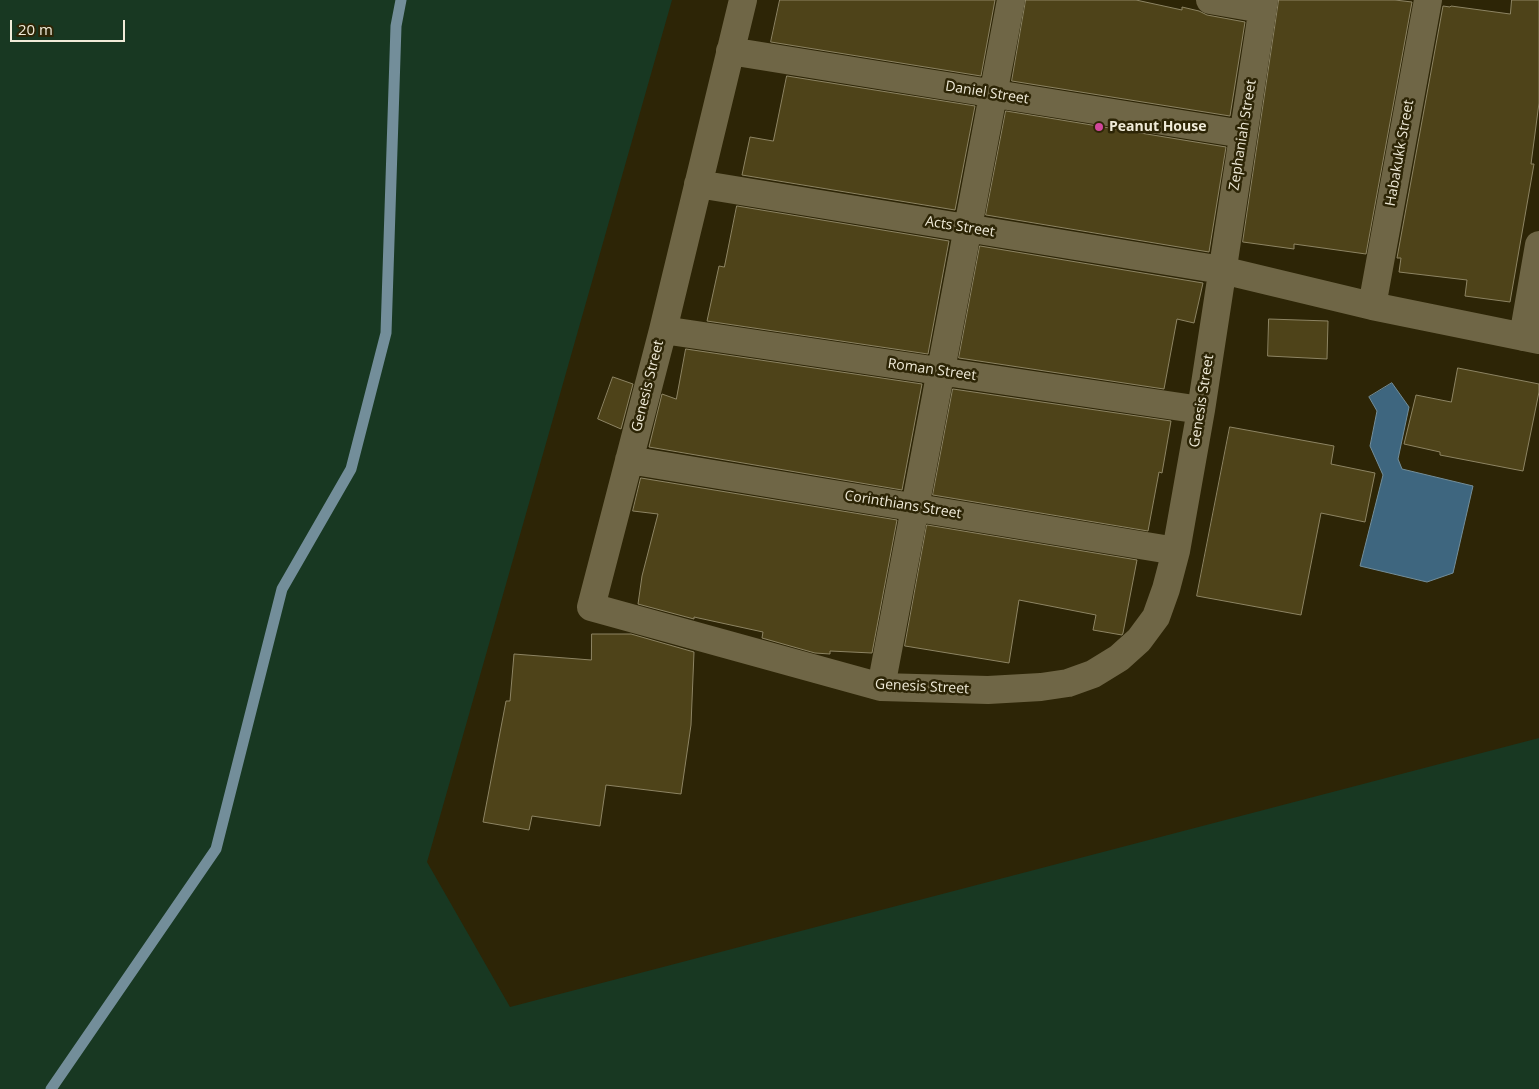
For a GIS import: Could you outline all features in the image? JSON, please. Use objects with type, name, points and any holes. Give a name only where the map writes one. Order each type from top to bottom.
[{"type":"street","name":"Genesis Street","points":[[743,0],[663,330],[591,607],[881,687],[988,690],[1041,688],[1068,684],[1093,674],[1119,658],[1139,640],[1156,617],[1166,589],[1176,551],[1201,410],[1222,270]]},
{"type":"street","points":[[881,687],[1011,0]]},
{"type":"street","points":[[1210,0],[1263,4]]},
{"type":"street","name":"Habakukk Street","points":[[1372,306],[1428,0]]},
{"type":"street","name":"Zephaniah Street","points":[[1222,270],[1263,4]]},
{"type":"street","name":"Daniel Street","points":[[730,51],[1243,134]]},
{"type":"street","name":"Acts Street","points":[[698,184],[1222,270]]},
{"type":"street","points":[[1222,270],[1372,306],[1531,339],[1539,245]]},
{"type":"street","name":"Roman Street","points":[[663,330],[1201,410]]},
{"type":"street","name":"Corinthians Street","points":[[629,460],[1176,551]]},
{"type":"green space","points":[[0,0],[672,0],[427,862],[510,1007],[1539,738],[1539,1089],[0,1089]]},
{"type":"water","points":[[1392,383],[1409,407],[1398,459],[1402,469],[1473,486],[1453,573],[1427,582],[1360,566],[1383,475],[1370,446],[1377,411],[1369,397]]},
{"type":"building","points":[[780,0],[995,0],[981,76],[771,42]]},
{"type":"building","points":[[1026,0],[1136,0],[1182,10],[1182,7],[1207,15],[1245,22],[1230,116],[1012,81]]},
{"type":"building","points":[[1279,0],[1395,0],[1412,2],[1366,254],[1294,244],[1294,249],[1243,242]]},
{"type":"building","points":[[1512,0],[1539,0],[1539,103],[1531,164],[1534,164],[1510,302],[1465,296],[1467,280],[1399,272],[1401,258],[1397,258],[1443,6],[1510,14]]},
{"type":"building","points":[[787,76],[975,106],[955,210],[742,175],[750,137],[773,141]]},
{"type":"building","points":[[1006,111],[1226,147],[1209,252],[986,215]]},
{"type":"building","points":[[737,206],[949,241],[928,354],[707,321],[719,266],[724,267]]},
{"type":"building","points":[[980,246],[1203,283],[1194,323],[1177,319],[1164,389],[959,358]]},
{"type":"building","points":[[1269,319],[1328,321],[1327,359],[1268,356]]},
{"type":"building","points":[[686,349],[922,384],[902,490],[649,447],[662,394],[676,399]]},
{"type":"building","points":[[1458,368],[1539,384],[1523,471],[1440,455],[1440,452],[1404,444],[1416,395],[1451,402]]},
{"type":"building","points":[[613,377],[633,384],[621,429],[598,419]]},
{"type":"building","points":[[953,389],[1171,421],[1162,473],[1159,472],[1148,531],[933,495]]},
{"type":"building","points":[[1230,427],[1334,446],[1331,464],[1375,473],[1365,522],[1321,513],[1301,615],[1197,596]]},
{"type":"building","points":[[641,478],[897,520],[872,653],[830,651],[830,654],[815,653],[762,638],[763,632],[694,617],[694,619],[638,604],[642,576],[658,514],[633,511]]},
{"type":"building","points":[[927,525],[1137,560],[1122,635],[1093,630],[1096,615],[1019,600],[1009,663],[905,646]]},
{"type":"building","points":[[592,634],[631,634],[694,652],[691,725],[681,794],[606,785],[600,826],[532,816],[529,830],[483,822],[506,701],[510,701],[514,654],[591,660]]},
{"type":"waterway","points":[[51,1089],[216,849],[282,589],[351,469],[386,333],[396,26],[401,0]]},
{"type":"place","name":"Peanut House","points":[[1099,127]]}]
